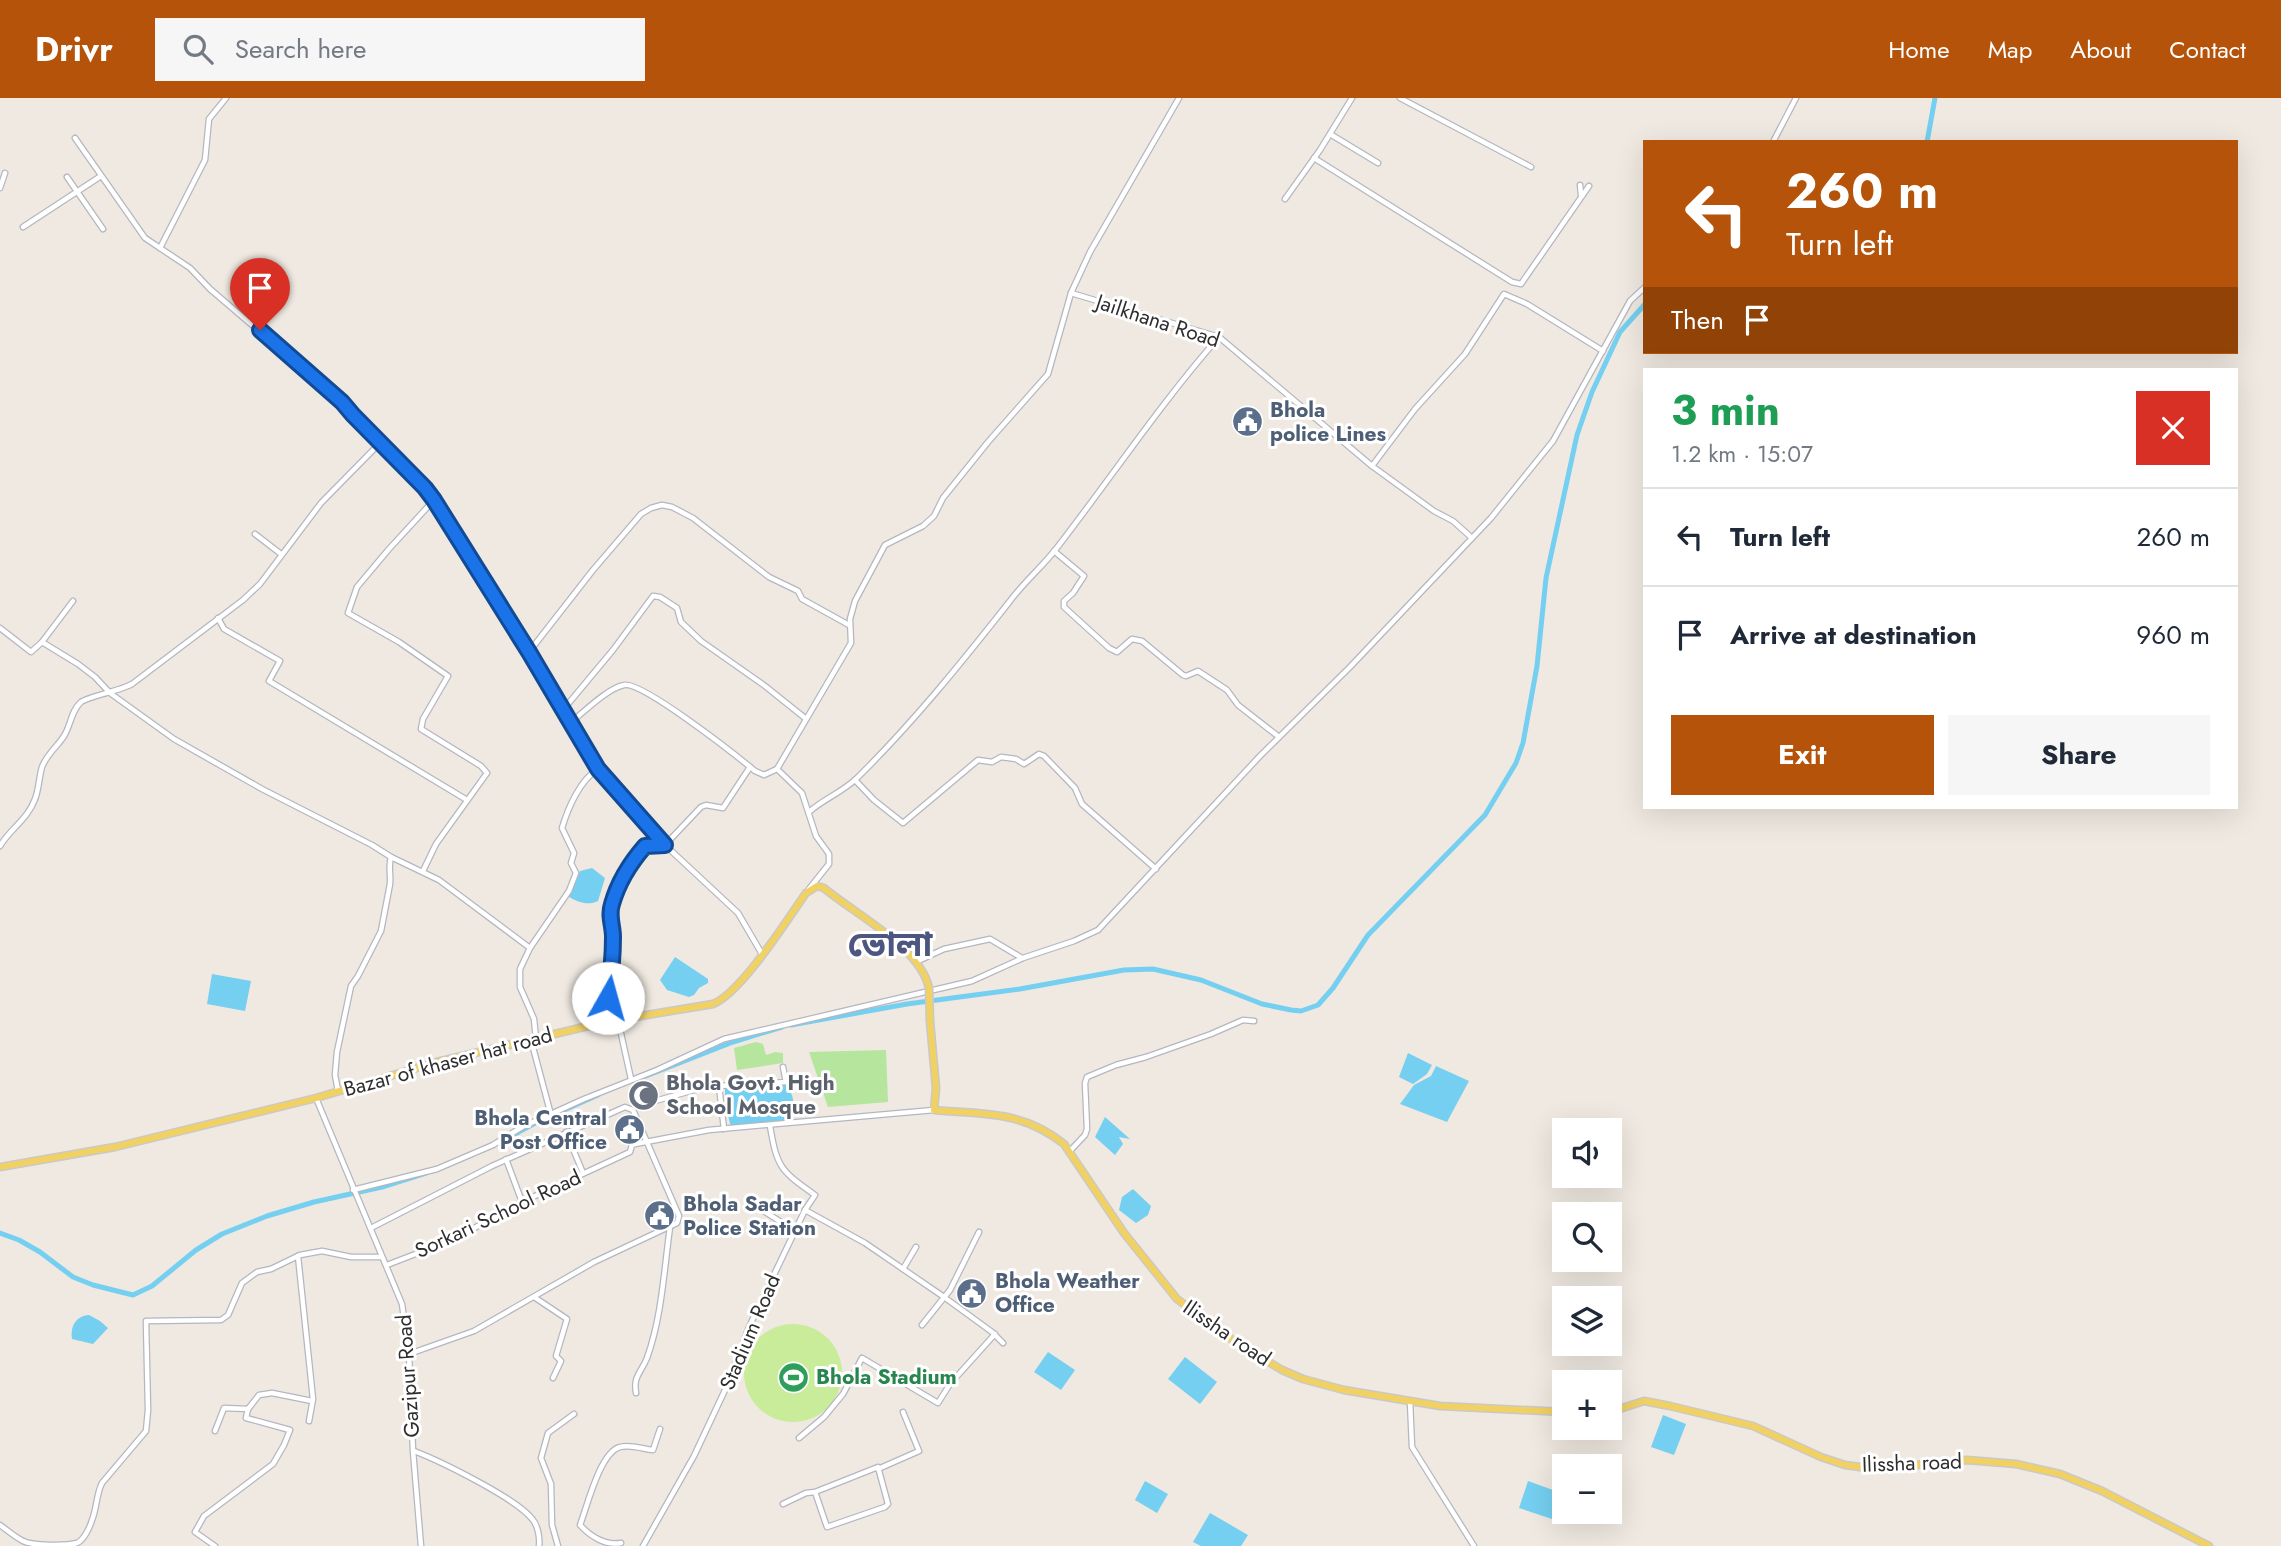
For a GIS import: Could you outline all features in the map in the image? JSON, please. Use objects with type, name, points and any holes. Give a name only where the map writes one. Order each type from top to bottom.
[{"type":"main road","points":[[806,893],[815,887],[824,888],[904,947],[918,961],[929,988],[936,1088],[934,1110]]},
{"type":"main road","name":"Bazar of khaser hat road","points":[[0,1167],[115,1147],[316,1098],[438,1062],[604,1022],[720,1002],[762,954],[806,893]]},
{"type":"main road","name":"Ilissha road","points":[[934,1110],[978,1112],[1017,1119],[1054,1136],[1069,1152],[1124,1233],[1177,1299],[1253,1353],[1303,1379],[1366,1395],[1440,1406],[1552,1411]]},
{"type":"main road","name":"Ilissha road","points":[[1622,1408],[1644,1401],[1753,1426],[1845,1465],[1903,1468],[1967,1461],[2016,1464],[2060,1474],[2102,1491],[2209,1546]]},
{"type":"street","points":[[160,248],[205,160],[209,119],[226,98]]},
{"type":"street","points":[[570,723],[608,693],[624,684],[635,685],[750,767],[764,775],[777,769],[851,643],[850,625],[855,601],[885,545],[923,526],[934,516],[943,498],[988,442],[1042,383],[1051,363],[1071,293],[1090,252],[1179,98]]},
{"type":"street","points":[[1285,199],[1352,98]]},
{"type":"street","points":[[1401,98],[1531,167]]},
{"type":"street","points":[[1774,140],[1796,98]]},
{"type":"street","points":[[1330,134],[1378,163]]},
{"type":"street","points":[[75,138],[145,238],[190,268],[210,289],[275,342],[342,402],[425,488],[529,652],[598,769],[665,845],[738,913],[762,954]]},
{"type":"street","points":[[1314,158],[1512,282],[1521,284],[1589,186]]},
{"type":"street","points":[[0,188],[5,173]]},
{"type":"street","points":[[23,227],[101,176]]},
{"type":"street","points":[[67,177],[103,229]]},
{"type":"street","points":[[1580,185],[1581,196]]},
{"type":"street","points":[[353,1190],[437,1168],[724,1039],[972,981],[1023,958],[1098,930],[1279,737],[1350,667],[1472,538],[1553,442],[1630,301],[1643,289]]},
{"type":"street","name":"Jailkhana Road","points":[[1071,293],[1219,337],[1372,466],[1434,511],[1453,521],[1472,538]]},
{"type":"street","points":[[1372,466],[1415,409],[1465,354],[1504,293],[1527,304],[1603,351]]},
{"type":"street","points":[[809,812],[821,801],[855,780],[921,709],[1054,551],[1172,391],[1219,337]]},
{"type":"street","points":[[0,846],[7,834],[22,821],[36,798],[43,765],[52,749],[63,738],[73,712],[82,701],[132,684],[260,584],[320,503],[380,443]]},
{"type":"street","points":[[423,872],[436,844],[487,773],[486,769],[421,729],[423,719],[448,676],[399,642],[348,613],[357,587],[434,500]]},
{"type":"street","points":[[529,652],[641,514],[662,505],[693,518],[769,577],[798,591],[802,599],[850,625]]},
{"type":"street","points":[[255,534],[281,554]]},
{"type":"street","points":[[1054,551],[1084,576],[1064,601],[1064,607],[1109,648],[1117,652],[1132,639],[1142,641],[1186,677],[1198,671],[1227,690],[1238,705],[1279,737]]},
{"type":"street","points":[[563,710],[653,596],[660,597],[677,608],[681,622],[701,641],[805,718]]},
{"type":"street","points":[[0,628],[32,652],[73,601]]},
{"type":"street","points":[[218,618],[224,629],[280,661],[269,681],[467,800]]},
{"type":"street","points":[[42,642],[95,677],[110,693],[186,745],[262,789],[372,845],[391,858],[446,884],[530,948]]},
{"type":"street","points":[[855,780],[874,800],[903,823],[978,760],[992,762],[1001,757],[1016,759],[1024,764],[1039,754],[1075,788],[1083,804],[1156,869]]},
{"type":"street","points":[[604,1022],[611,974],[612,903],[632,861],[645,846],[665,845],[701,807],[706,805],[723,808],[750,767]]},
{"type":"street","points":[[551,1115],[533,1039],[534,1018],[520,988],[519,979],[522,961],[569,891],[576,873],[571,863],[574,853],[562,828],[578,792],[588,777],[598,769]]},
{"type":"street","points":[[777,769],[802,793],[816,836],[830,859],[825,870],[806,893]]},
{"type":"street","points":[[338,1091],[335,1075],[337,1052],[351,986],[381,931],[390,884],[388,868],[391,858]]},
{"type":"street","points":[[918,961],[944,949],[990,939],[1023,958]]},
{"type":"street","points":[[618,1020],[631,1079]]},
{"type":"street","points":[[1069,1152],[1085,1135],[1087,1129],[1084,1083],[1087,1077],[1212,1034],[1243,1020],[1254,1021]]},
{"type":"street","points":[[637,1106],[698,1089],[786,1082],[783,1067]]},
{"type":"street","points":[[719,1086],[724,1129]]},
{"type":"street","name":"Gazipur Road","points":[[316,1098],[402,1304],[409,1354],[421,1546]]},
{"type":"street","points":[[371,1228],[506,1159],[625,1107],[630,1108],[636,1116],[679,1216],[677,1223],[594,1262],[474,1331],[409,1354]]},
{"type":"street","name":"Sorkari School Road","points":[[387,1265],[454,1239],[522,1202],[631,1152],[632,1145],[724,1129],[934,1110]]},
{"type":"street","points":[[770,1126],[775,1156],[782,1170],[815,1195],[805,1210],[865,1243],[944,1297],[995,1334],[1003,1343]]},
{"type":"street","points":[[566,1132],[583,1174]]},
{"type":"street","points":[[506,1159],[522,1202]]},
{"type":"street","points":[[759,1208],[794,1231]]},
{"type":"street","name":"Stadium Road","points":[[643,1546],[699,1445],[725,1390],[749,1327],[805,1210]]},
{"type":"street","points":[[636,1394],[634,1381],[646,1360],[656,1326],[670,1226]]},
{"type":"street","points":[[922,1325],[944,1297],[979,1232]]},
{"type":"street","points":[[902,1269],[916,1247]]},
{"type":"street","points":[[0,1525],[33,1546],[78,1543],[93,1519],[102,1483],[146,1431],[146,1321],[221,1320],[228,1315],[242,1283],[257,1272],[271,1269],[298,1256],[322,1251],[351,1257],[381,1257]]},
{"type":"street","points":[[298,1256],[313,1401],[309,1421]]},
{"type":"street","points":[[534,1297],[567,1319],[556,1356],[561,1362],[553,1378]]},
{"type":"street","points":[[799,1438],[824,1417],[843,1395],[862,1358],[938,1403],[950,1384],[995,1334]]},
{"type":"street","points":[[212,1545],[194,1532],[204,1516],[272,1464],[284,1446],[290,1430],[246,1418],[248,1409],[259,1395],[272,1393],[313,1401]]},
{"type":"street","points":[[1410,1401],[1412,1447],[1474,1546]]},
{"type":"street","points":[[215,1431],[224,1408],[248,1409]]},
{"type":"street","points":[[783,1504],[919,1451],[904,1412]]},
{"type":"street","points":[[558,1546],[552,1525],[551,1484],[541,1458],[548,1433],[574,1414]]},
{"type":"street","points":[[621,1543],[614,1545],[602,1542],[580,1525],[593,1486],[613,1449],[623,1446],[653,1450],[660,1429]]},
{"type":"street","points":[[413,1451],[512,1500],[534,1521],[539,1546]]},
{"type":"street","points":[[815,1492],[827,1527],[838,1525],[888,1504],[878,1469]]},
{"type":"green space","points":[[756,1042],[763,1044],[766,1055],[783,1053],[783,1063],[737,1070],[734,1048]]},
{"type":"green space","points":[[886,1050],[888,1102],[828,1107],[809,1052]]},
{"type":"green space","name":"Bhola Stadium","points":[[793,1324],[812,1328],[828,1338],[838,1354],[842,1373],[838,1392],[828,1408],[812,1418],[793,1422],[774,1418],[758,1408],[748,1392],[744,1373],[748,1354],[758,1338],[774,1328]]},
{"type":"water","points":[[592,868],[605,878],[598,901],[583,903],[569,897],[580,871]]},
{"type":"water","points":[[675,957],[708,979],[708,983],[694,995],[689,997],[667,990],[660,980]]},
{"type":"water","points":[[212,974],[251,981],[245,1011],[207,1004]]},
{"type":"water","points":[[1408,1053],[1432,1065],[1427,1074],[1413,1084],[1399,1077]]},
{"type":"water","points":[[1436,1066],[1469,1081],[1447,1122],[1400,1104],[1414,1085],[1431,1076]]},
{"type":"water","points":[[786,1085],[789,1089],[793,1104],[789,1119],[785,1123],[740,1124],[731,1127],[725,1104],[725,1088]]},
{"type":"water","points":[[1105,1117],[1130,1139],[1119,1137],[1123,1144],[1115,1155],[1095,1137]]},
{"type":"water","points":[[1133,1189],[1151,1206],[1148,1215],[1136,1223],[1119,1210],[1122,1197]]},
{"type":"water","points":[[89,1315],[108,1328],[93,1344],[72,1339],[75,1322]]},
{"type":"water","points":[[1048,1352],[1075,1370],[1061,1390],[1034,1372]]},
{"type":"water","points":[[1185,1357],[1217,1382],[1200,1404],[1168,1379]]},
{"type":"water","points":[[1663,1415],[1686,1424],[1674,1455],[1651,1447]]},
{"type":"water","points":[[1145,1481],[1168,1494],[1157,1513],[1135,1500]]},
{"type":"water","points":[[1528,1481],[1552,1490],[1552,1519],[1519,1508]]},
{"type":"water","points":[[1210,1513],[1248,1535],[1241,1546],[1201,1546],[1193,1542]]},
{"type":"waterway","points":[[1927,140],[1935,98]]},
{"type":"waterway","points":[[791,1025],[1124,970],[1153,969],[1201,980],[1262,1004],[1291,1010],[1301,1011],[1318,1005],[1333,988],[1368,935],[1485,815],[1516,763],[1523,743],[1537,666],[1546,578],[1577,435],[1592,392],[1620,332],[1643,306]]},
{"type":"waterway","points":[[646,1076],[733,1042],[782,1027]]},
{"type":"waterway","points":[[553,1115],[598,1095]]},
{"type":"waterway","points":[[506,1139],[537,1122]]},
{"type":"waterway","points":[[0,1233],[40,1252],[73,1277],[133,1295],[152,1286],[196,1250],[222,1234],[267,1216],[426,1173]]},
{"type":"place","name":"Bhola police Lines","points":[[1247,422]]},
{"type":"place","name":"Bhola Govt. High School Mosque","points":[[643,1095]]},
{"type":"place","name":"Bhola Central Post Office","points":[[630,1130]]},
{"type":"place","name":"Bhola Sadar Police Station","points":[[660,1216]]},
{"type":"place","name":"Bhola Weather Office","points":[[972,1293]]},
{"type":"place","name":"Bhola Stadium","points":[[793,1377]]},
{"type":"district","name":"ভোলা","points":[[890,944]]},
{"type":"route","points":[[260,330],[342,402],[425,488],[529,652],[598,769],[665,845],[645,846],[632,861],[612,903],[610,921],[613,932],[608,998]]}]
